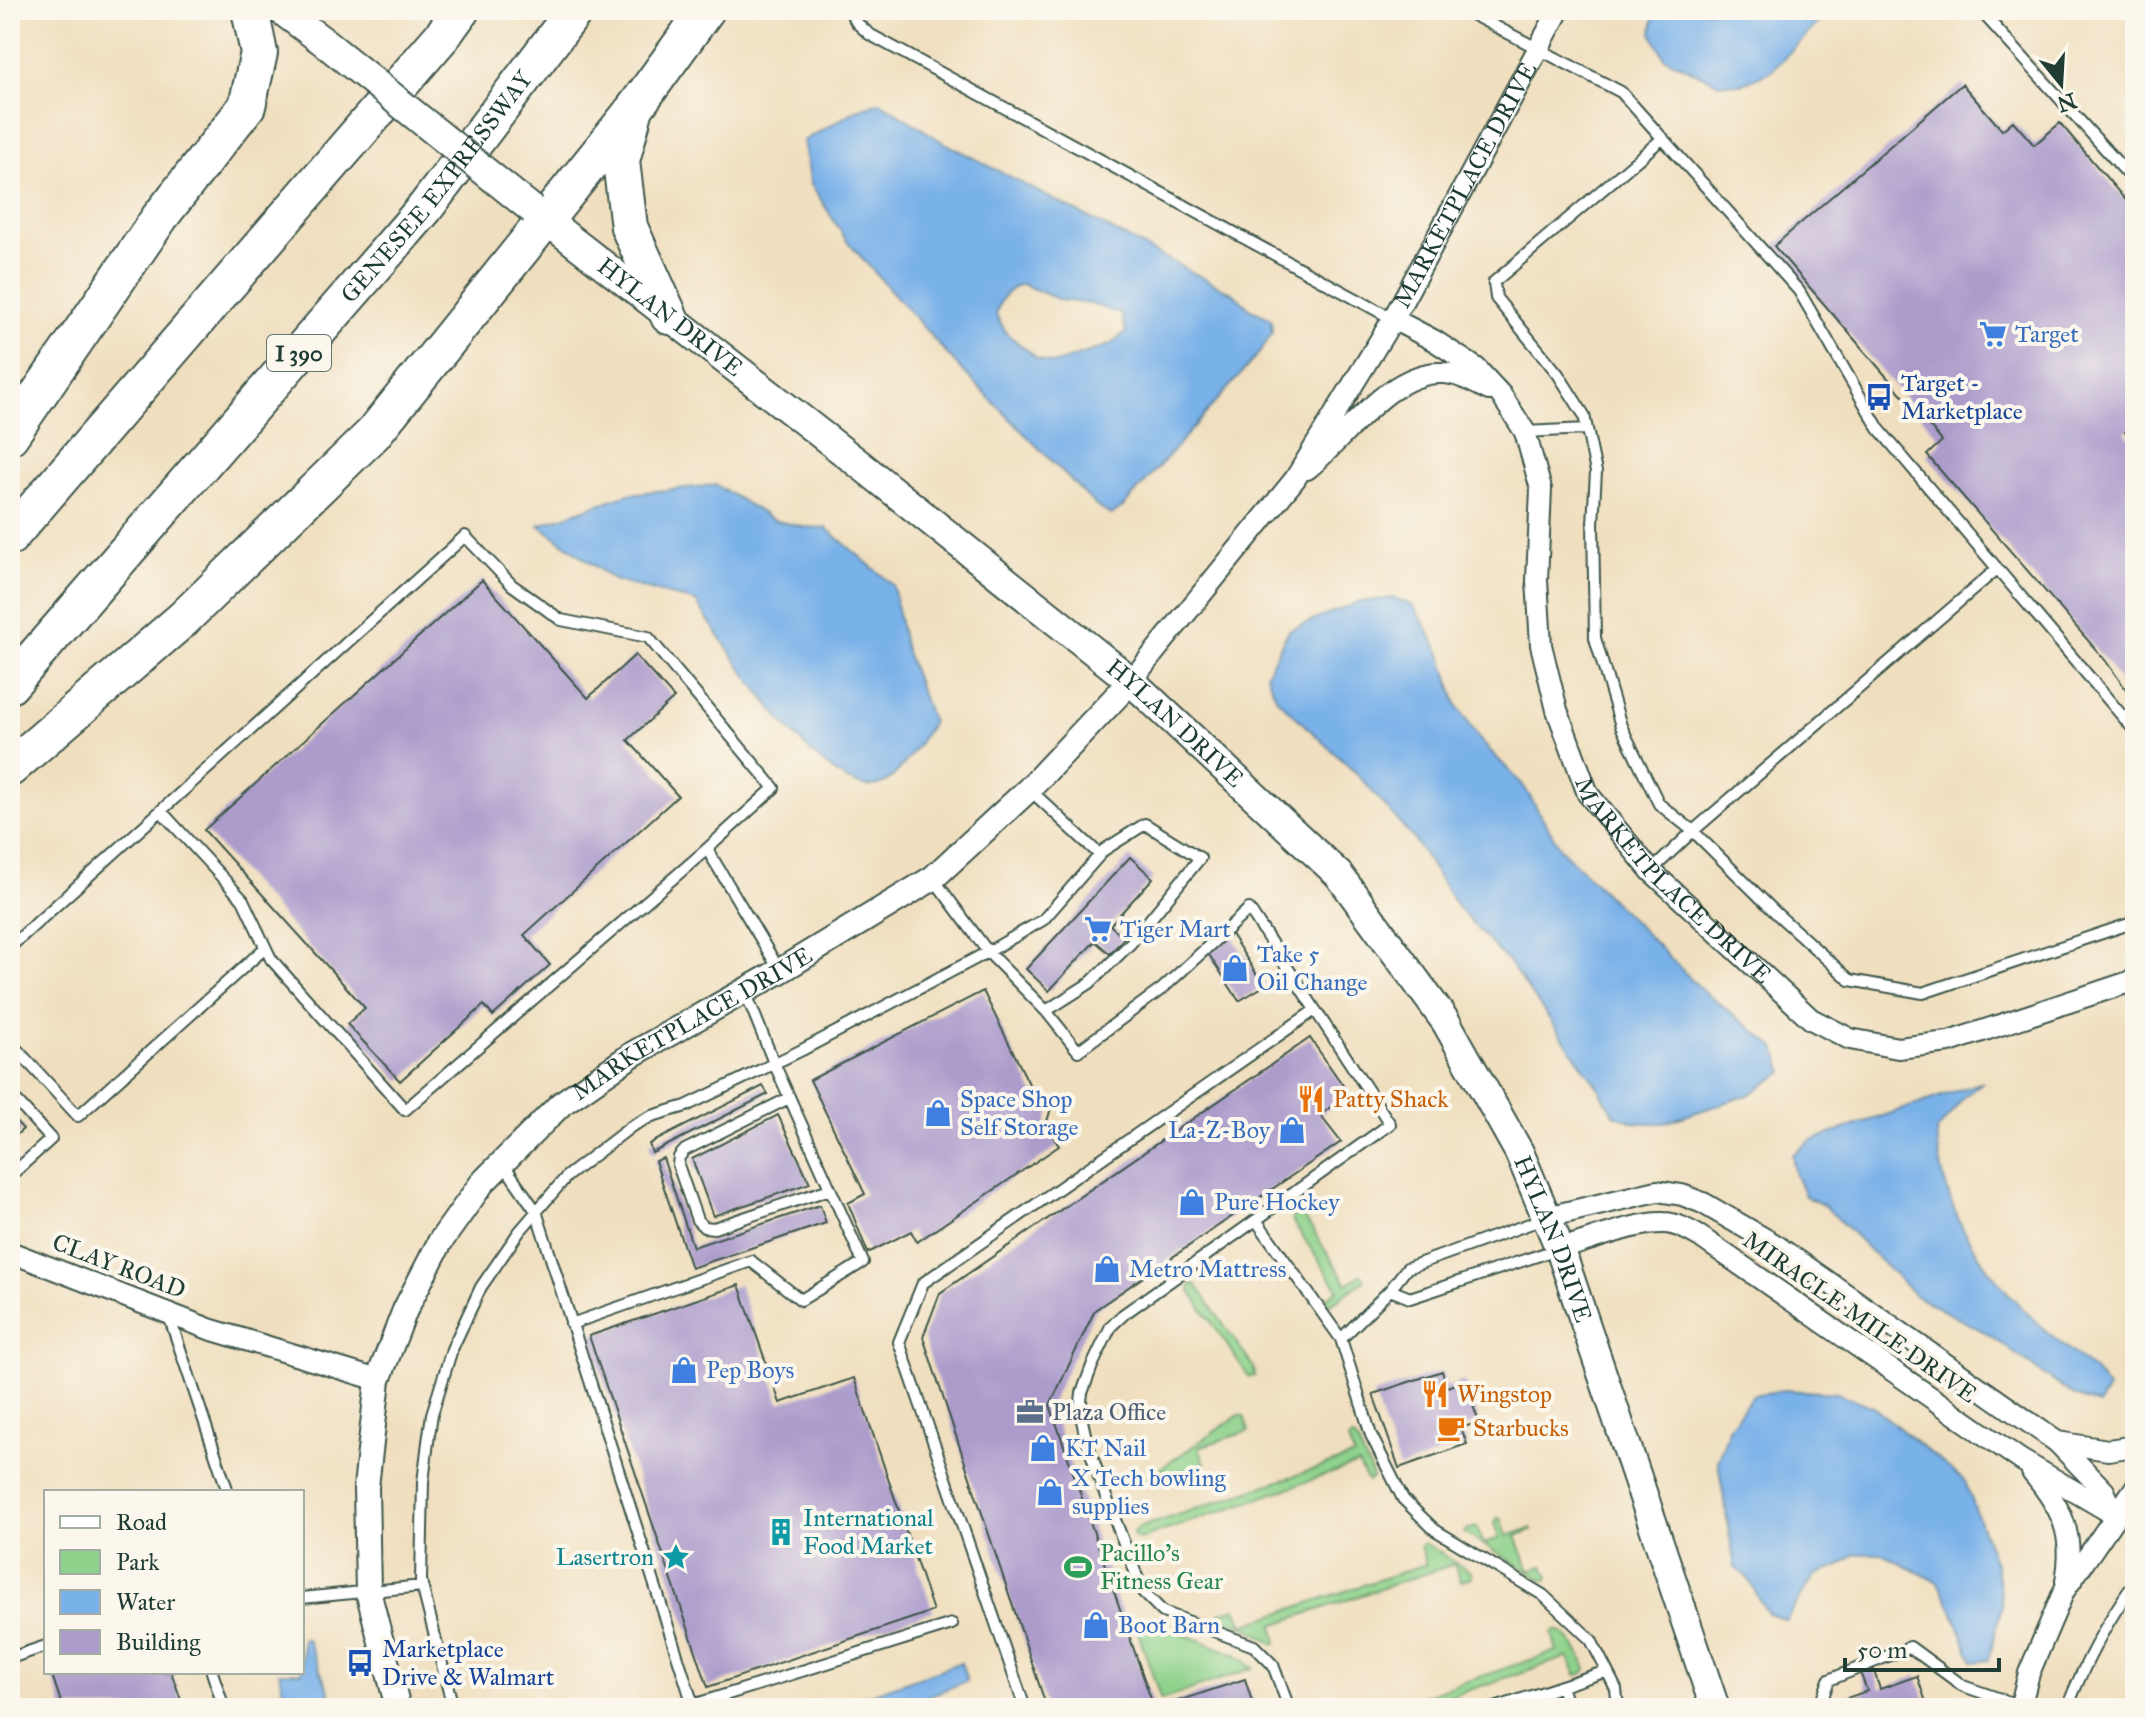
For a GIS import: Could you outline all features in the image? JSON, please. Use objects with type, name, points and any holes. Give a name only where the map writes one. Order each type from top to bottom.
[{"type":"highway","points":[[10,436],[160,217],[247,106],[259,53],[250,10]]},
{"type":"highway","name":"GENESEE EXPRESSWAY","points":[[10,685],[425,208],[575,10]]},
{"type":"highway","points":[[10,768],[183,619],[373,434],[539,215],[635,108],[706,10]]},
{"type":"highway","points":[[10,537],[453,18]]},
{"type":"highway","points":[[635,108],[621,161],[629,227],[669,316]]},
{"type":"main road","name":"HYLAN DRIVE","points":[[281,10],[1131,681],[1339,875],[1446,1022],[1519,1152],[1560,1249],[1715,1708]]},
{"type":"street","name":"MARKETPLACE DRIVE","points":[[398,1708],[368,1591],[366,1487],[378,1380],[405,1310],[440,1242],[482,1183],[561,1104],[633,1054],[780,971],[933,878],[1029,789],[1131,681],[1295,479],[1393,319],[1559,10]]},
{"type":"street","name":"MARKETPLACE DRIVE","points":[[1393,319],[1435,341],[1476,368],[1501,395],[1525,432],[1541,489],[1537,580],[1541,645],[1557,710],[1588,794],[1651,871],[1811,1019],[1850,1039],[1898,1048],[1949,1042],[2135,980]]},
{"type":"street","name":"MARKETPLACE DRIVE","points":[[1295,479],[1393,388],[1413,378],[1443,373],[1463,378],[1501,395]]},
{"type":"street","points":[[1547,1217],[1657,1191],[1682,1195],[1703,1203],[1777,1246],[2057,1442],[2104,1491],[2115,1515]]},
{"type":"street","name":"MIRACLE MILE DRIVE","points":[[1560,1249],[1640,1226],[1665,1223],[1683,1228],[1699,1236],[2021,1460],[2115,1515]]},
{"type":"street","name":"CLAY ROAD","points":[[10,1252],[209,1329],[378,1380]]},
{"type":"street","points":[[2057,1442],[2108,1450],[2135,1446]]},
{"type":"street","points":[[2021,1460],[2056,1504],[2063,1521],[2071,1555],[2064,1591]]},
{"type":"street","points":[[2020,1707],[2029,1673],[2064,1591],[2135,1488]]},
{"type":"lane","points":[[849,10],[869,34],[1393,319]]},
{"type":"lane","points":[[1464,10],[1621,92],[1799,291],[1879,429],[2135,731]]},
{"type":"lane","points":[[1980,10],[2135,182]]},
{"type":"lane","points":[[1663,138],[1494,282],[1496,298],[1558,374],[1584,415],[1596,472],[1593,523],[1595,638],[1621,726],[1659,804],[1693,831],[1850,980],[1923,993],[2135,922]]},
{"type":"lane","points":[[1525,432],[1587,429]]},
{"type":"lane","points":[[10,947],[465,536],[512,585],[561,620],[648,637],[774,788],[405,1110],[271,959],[243,900],[161,811]]},
{"type":"lane","points":[[1651,871],[1693,831],[1997,569]]},
{"type":"lane","points":[[1029,789],[1100,855]]},
{"type":"lane","points":[[453,1708],[422,1586],[423,1482],[432,1414],[452,1349],[481,1287],[536,1211],[567,1176],[632,1126],[652,1116],[686,1106],[774,1063],[988,952],[1043,920],[1100,855],[1145,824],[1200,858],[1130,944],[1090,983],[1046,1011]]},
{"type":"lane","points":[[707,849],[780,971]]},
{"type":"lane","points":[[933,878],[988,952],[1046,1011],[1078,1051],[1163,988],[1249,909],[1390,1124],[1124,1314],[1111,1326],[1086,1382],[1081,1403],[1081,1421],[1143,1592],[1163,1612],[1254,1646],[1273,1665],[1289,1708]]},
{"type":"lane","points":[[10,1042],[78,1116],[265,948]]},
{"type":"lane","points":[[571,1324],[751,1261],[801,1300],[863,1262],[745,991]]},
{"type":"lane","points":[[1025,1708],[899,1342],[923,1283],[1315,1010]]},
{"type":"lane","points":[[10,1094],[14,1106],[51,1139],[10,1176]]},
{"type":"lane","points":[[789,1098],[685,1150],[679,1157],[678,1165],[697,1220],[704,1227],[714,1228],[830,1189]]},
{"type":"lane","points":[[502,1162],[536,1211],[688,1706],[952,1624]]},
{"type":"lane","points":[[1341,1339],[1390,1290],[1407,1268],[1547,1217]]},
{"type":"lane","points":[[1256,1220],[1341,1339],[1371,1435],[1403,1499],[1435,1530],[1543,1595],[1591,1640],[1616,1689],[1618,1708]]},
{"type":"lane","points":[[1390,1290],[1410,1298],[1560,1249]]},
{"type":"lane","points":[[168,1313],[227,1490]]},
{"type":"lane","points":[[2067,1708],[2086,1660],[2135,1582]]},
{"type":"lane","points":[[304,1598],[422,1586]]},
{"type":"lane","points":[[10,1658],[44,1647]]},
{"type":"lane","points":[[1819,1708],[1829,1680],[1910,1647],[1963,1686],[2020,1707]]},
{"type":"lane","points":[[1495,1708],[1607,1671]]},
{"type":"lane","points":[[213,1674],[224,1708]]},
{"type":"lane","points":[[1561,1686],[1568,1708]]},
{"type":"green space","points":[[1297,1213],[1303,1215],[1347,1284],[1361,1275],[1364,1277],[1364,1281],[1331,1304],[1326,1304],[1324,1300],[1338,1289],[1293,1222],[1292,1217]]},
{"type":"green space","points":[[1195,1283],[1254,1368],[1255,1376],[1249,1377],[1190,1291],[1190,1285]]},
{"type":"green space","points":[[1239,1415],[1244,1416],[1249,1431],[1199,1447],[1205,1464],[1137,1486],[1139,1483]]},
{"type":"green space","points":[[1351,1437],[1356,1439],[1373,1477],[1368,1482],[1358,1464],[1141,1539],[1134,1537],[1133,1532],[1138,1528],[1354,1456],[1348,1441]]},
{"type":"green space","points":[[1497,1518],[1501,1518],[1507,1536],[1531,1528],[1516,1536],[1529,1570],[1544,1566],[1549,1577],[1547,1580],[1543,1580],[1464,1533],[1477,1527],[1483,1544],[1500,1538],[1495,1523]]},
{"type":"green space","points":[[1424,1543],[1472,1573],[1472,1577],[1461,1581],[1454,1564],[1273,1625],[1275,1645],[1252,1630],[1219,1617],[1220,1613],[1236,1608],[1243,1625],[1426,1564],[1420,1546]]},
{"type":"green space","points":[[1157,1624],[1237,1655],[1253,1668],[1161,1700],[1138,1632]]},
{"type":"green space","points":[[1556,1630],[1566,1636],[1578,1651],[1586,1669],[1582,1674],[1576,1675],[1568,1657],[1416,1708],[1387,1708],[1557,1651],[1552,1633]]},
{"type":"water","points":[[1654,10],[1831,10],[1771,71],[1741,84],[1718,83],[1665,58],[1652,34]]},
{"type":"water","points":[[880,102],[941,141],[1234,294],[1250,309],[1271,319],[1272,333],[1261,351],[1125,505],[1111,515],[1096,506],[957,365],[846,240],[811,184],[803,141],[857,110]],"holes":[[[1022,284],[1060,300],[1091,304],[1121,314],[1126,332],[1110,345],[1053,364],[1038,359],[1007,334],[996,315],[1004,295]]]},
{"type":"water","points":[[716,485],[773,520],[803,527],[826,528],[893,585],[904,646],[932,722],[906,762],[887,781],[864,786],[838,774],[810,751],[754,685],[696,602],[614,580],[539,525],[628,494]]},
{"type":"water","points":[[1394,598],[1414,606],[1441,654],[1457,705],[1480,740],[1523,785],[1561,849],[1703,991],[1775,1047],[1784,1072],[1748,1095],[1664,1123],[1636,1123],[1613,1114],[1600,1090],[1510,964],[1458,908],[1413,838],[1359,776],[1277,699],[1266,674],[1289,630],[1359,602]]},
{"type":"water","points":[[1983,1082],[1965,1096],[1937,1131],[1947,1189],[1970,1241],[2004,1288],[2108,1388],[2099,1405],[2074,1396],[1985,1332],[1917,1297],[1825,1206],[1805,1196],[1796,1176],[1792,1155],[1812,1140]]},
{"type":"water","points":[[1785,1390],[1837,1393],[1873,1407],[1965,1481],[1996,1567],[2002,1605],[1989,1660],[1973,1662],[1938,1582],[1882,1554],[1855,1554],[1838,1567],[1815,1575],[1786,1620],[1768,1614],[1747,1577],[1735,1568],[1718,1462],[1729,1428],[1753,1395]]},
{"type":"water","points":[[304,1639],[307,1639],[336,1708],[287,1708],[279,1674],[304,1674]]},
{"type":"water","points":[[961,1662],[967,1681],[897,1708],[832,1708]]},
{"type":"building","name":"Target","points":[[1962,84],[2002,130],[2013,121],[2034,145],[2060,123],[2135,211],[2135,423],[2125,432],[2135,444],[2135,702],[2105,660],[1927,455],[1942,441],[1774,246]]},
{"type":"building","points":[[482,580],[588,698],[635,655],[674,698],[628,740],[678,796],[524,935],[550,965],[493,1016],[484,1005],[400,1081],[347,1024],[365,1008],[204,830]]},
{"type":"building","points":[[1130,857],[1153,878],[1110,925],[1124,938],[1110,954],[1095,941],[1049,991],[1026,969]]},
{"type":"building","name":"Take 5 Oil Change","points":[[1231,934],[1264,986],[1239,1001],[1206,950]]},
{"type":"building","name":"Space Shop Self Storage","points":[[983,991],[1034,1094],[1053,1101],[1046,1125],[1059,1146],[917,1242],[911,1231],[868,1253],[848,1203],[865,1194],[810,1080]]},
{"type":"building","points":[[1310,1038],[1349,1094],[1320,1115],[1341,1142],[1095,1310],[1050,1405],[1154,1708],[1047,1708],[923,1337],[940,1293]]},
{"type":"building","points":[[763,1086],[768,1094],[652,1153],[649,1144]]},
{"type":"building","points":[[10,1115],[23,1129],[10,1141]]},
{"type":"building","points":[[778,1115],[810,1183],[713,1216],[692,1159]]},
{"type":"building","points":[[663,1158],[693,1247],[820,1205],[826,1223],[691,1268],[655,1161]]},
{"type":"building","name":"International Food Market","points":[[739,1285],[780,1403],[854,1378],[933,1611],[708,1687],[589,1336]]},
{"type":"building","points":[[1442,1371],[1447,1387],[1464,1381],[1479,1422],[1461,1428],[1467,1444],[1399,1468],[1373,1394]]},
{"type":"building","points":[[1873,1668],[1880,1689],[1917,1676],[1928,1708],[1844,1708],[1841,1700],[1867,1691],[1860,1672]]},
{"type":"building","points":[[52,1674],[172,1674],[184,1708],[63,1708]]},
{"type":"building","points":[[1245,1679],[1254,1708],[1160,1707]]},
{"type":"place","name":"Target","points":[[1993,334]]},
{"type":"place","name":"Target - Marketplace","points":[[1879,397]]},
{"type":"place","name":"Tiger Mart","points":[[1098,929]]},
{"type":"place","name":"Take 5 Oil Change","points":[[1235,968]]},
{"type":"place","name":"Patty Shack","points":[[1311,1099]]},
{"type":"place","name":"Space Shop Self Storage","points":[[938,1113]]},
{"type":"place","name":"La-Z-Boy","points":[[1292,1130]]},
{"type":"place","name":"Pure Hockey","points":[[1192,1202]]},
{"type":"place","name":"Metro Mattress","points":[[1107,1269]]},
{"type":"place","name":"Pep Boys","points":[[684,1370]]},
{"type":"place","name":"Wingstop","points":[[1435,1394]]},
{"type":"place","name":"Plaza Office","points":[[1030,1412]]},
{"type":"place","name":"Starbucks","points":[[1451,1428]]},
{"type":"place","name":"KT Nail","points":[[1043,1448]]},
{"type":"place","name":"X Tech bowling supplies","points":[[1050,1492]]},
{"type":"place","name":"International Food Market","points":[[781,1532]]},
{"type":"place","name":"Lasertron","points":[[676,1557]]},
{"type":"place","name":"Pacillo's Fitness Gear","points":[[1078,1567]]},
{"type":"place","name":"Boot Barn","points":[[1096,1625]]},
{"type":"place","name":"Marketplace Drive & Walmart","points":[[360,1663]]}]
